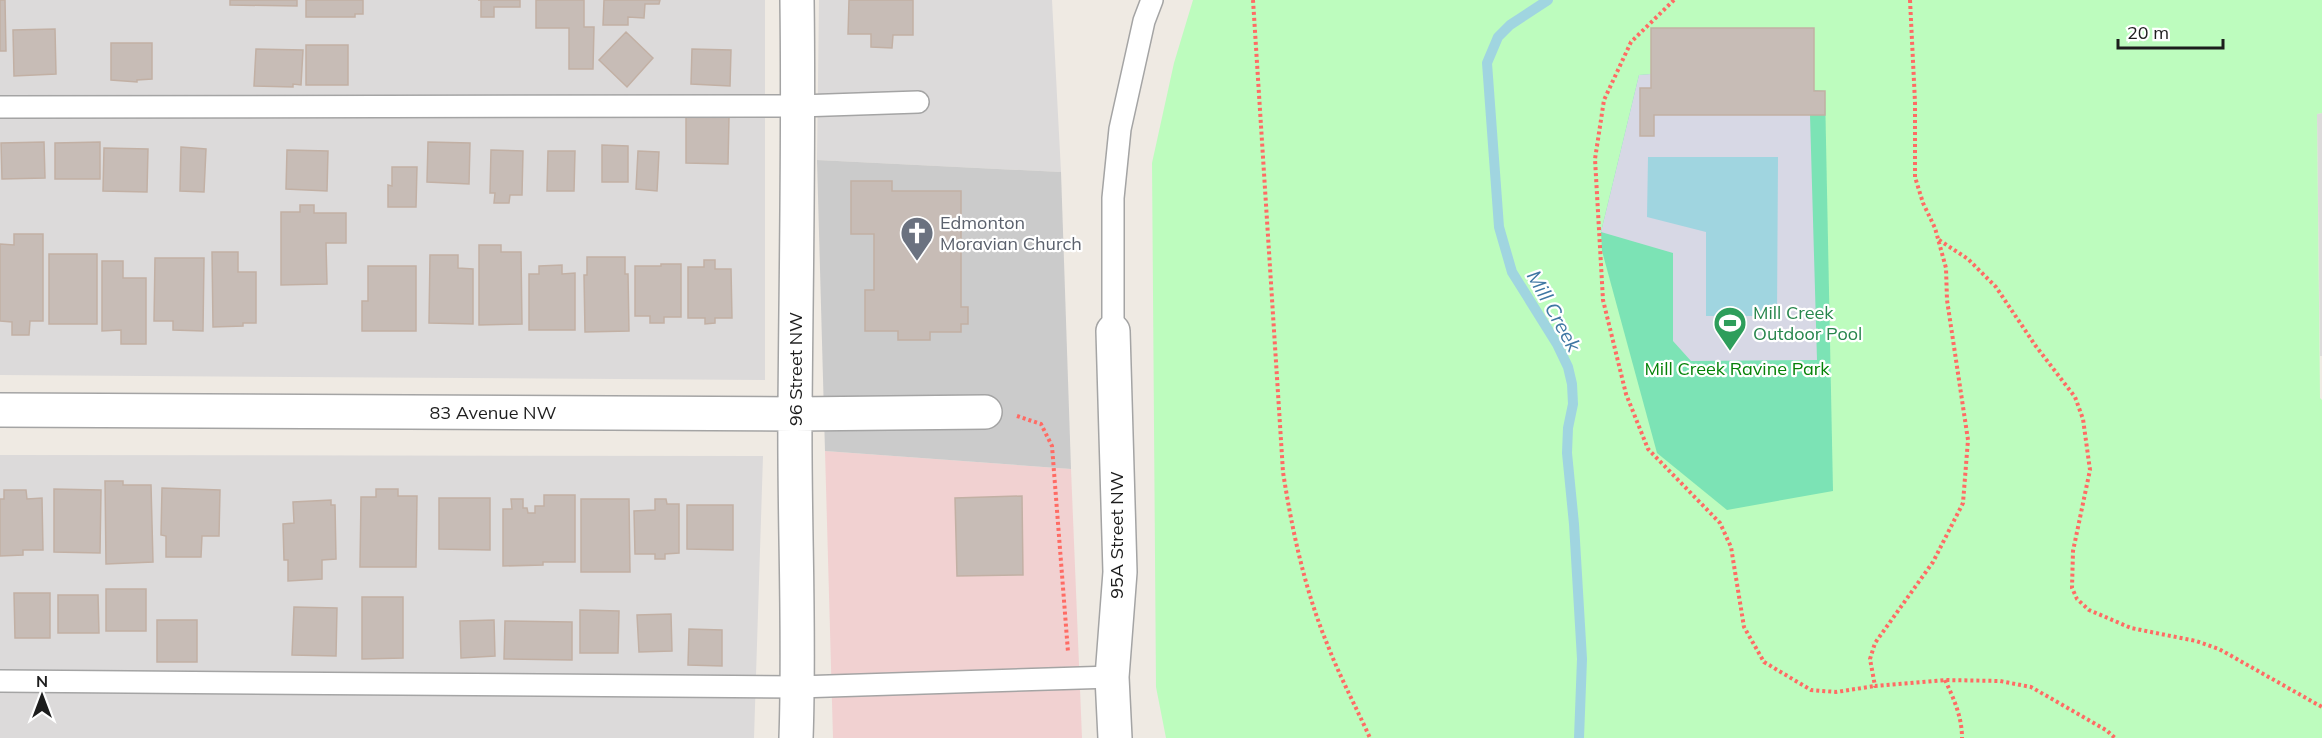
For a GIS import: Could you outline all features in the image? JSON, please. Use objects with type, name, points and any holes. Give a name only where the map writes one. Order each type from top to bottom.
[{"type":"street","name":"96 Street NW","points":[[796,738],[798,687],[795,414],[799,106],[797,0]]},
{"type":"street","name":"95A Street NW","points":[[1113,331],[1120,572],[1112,677],[1115,738]]},
{"type":"street","name":"83 Avenue NW","points":[[0,410],[795,414],[985,412]]},
{"type":"lane","points":[[1113,331],[1113,198],[1120,129],[1144,21],[1152,0]]},
{"type":"lane","points":[[0,107],[799,106],[918,102]]},
{"type":"lane","points":[[0,681],[798,687],[1112,677]]},
{"type":"path","points":[[1253,0],[1283,472],[1298,550],[1328,645],[1370,738]]},
{"type":"path","points":[[1674,0],[1631,42],[1604,100],[1595,159],[1603,300],[1626,394],[1648,449],[1720,523],[1731,547],[1744,627],[1764,662],[1811,690],[1836,692],[1945,680],[2000,681],[2031,687],[2106,730],[2115,738]]},
{"type":"path","points":[[1875,686],[1870,659],[1875,643],[1933,562],[1964,504],[1968,440],[1947,300],[1946,268],[1915,177],[1915,102],[1910,0]]},
{"type":"path","points":[[1938,240],[1968,259],[1996,288],[2075,397],[2084,419],[2090,470],[2073,551],[2072,588],[2077,599],[2089,610],[2131,628],[2196,641],[2219,649],[2322,707]]},
{"type":"path","points":[[985,412],[1015,416],[1041,424],[1052,446],[1069,660]]},
{"type":"path","points":[[1945,680],[1962,726],[1962,738]]},
{"type":"shaded area","points":[[0,0],[765,0],[765,380],[0,375]]},
{"type":"shaded area","points":[[819,0],[1052,0],[1061,172],[817,160]]},
{"type":"shaded area","points":[[1651,74],[1651,88],[1640,88],[1641,136],[1654,136],[1654,115],[1810,115],[1817,360],[1691,361],[1673,341],[1673,253],[1601,232],[1639,75]],"holes":[[[1648,157],[1777,316],[1706,316],[1706,231]]]},
{"type":"shaded area","points":[[2322,113],[2322,356],[2320,356],[2317,114]]},
{"type":"shaded area","points":[[817,160],[1061,172],[1071,469],[825,451]]},
{"type":"shaded area","points":[[825,451],[1071,469],[1082,738],[833,738]]},
{"type":"shaded area","points":[[0,455],[763,456],[754,738],[0,738]]},
{"type":"green space","name":"Mill Creek Ravine Park","points":[[1193,0],[2322,0],[2322,113],[2317,114],[2320,398],[2322,400],[2322,738],[1166,738],[1156,687],[1152,163],[1174,63]]},
{"type":"green space","name":"Mill Creek Outdoor Pool","points":[[1651,74],[1825,91],[1833,491],[1727,510],[1657,453],[1602,251],[1601,232],[1639,75]]},
{"type":"water","points":[[1648,157],[1778,157],[1777,316],[1706,316],[1706,232],[1647,217]]},
{"type":"building","points":[[0,0],[5,0],[6,51],[0,51]]},
{"type":"building","points":[[230,0],[297,0],[297,6],[230,5]]},
{"type":"building","points":[[306,0],[363,0],[363,14],[355,14],[355,17],[306,17]]},
{"type":"building","points":[[481,0],[520,0],[520,7],[494,7],[494,17],[481,17]]},
{"type":"building","points":[[536,0],[584,0],[584,27],[594,27],[593,69],[569,69],[569,28],[536,28]]},
{"type":"building","points":[[604,0],[660,0],[659,4],[645,4],[644,18],[628,17],[628,25],[603,25]]},
{"type":"building","points":[[849,0],[913,0],[913,35],[893,35],[892,48],[871,47],[871,34],[848,34]]},
{"type":"building","points":[[1651,28],[1814,28],[1814,91],[1825,91],[1825,115],[1654,115],[1654,136],[1640,136],[1640,88],[1651,88]]},
{"type":"building","points":[[55,29],[56,74],[14,76],[13,30]]},
{"type":"building","points":[[626,32],[653,58],[627,87],[599,60]]},
{"type":"building","points":[[111,43],[152,43],[152,79],[137,80],[137,82],[111,80]]},
{"type":"building","points":[[306,45],[348,45],[348,85],[306,85]]},
{"type":"building","points":[[256,49],[303,50],[301,85],[293,84],[293,87],[254,86]]},
{"type":"building","points":[[692,49],[731,50],[730,86],[691,84]]},
{"type":"building","points":[[686,116],[729,117],[728,164],[686,163]]},
{"type":"building","points":[[44,142],[45,178],[2,179],[1,143]]},
{"type":"building","points":[[100,142],[100,179],[55,179],[55,143]]},
{"type":"building","points":[[428,142],[470,143],[469,184],[427,182]]},
{"type":"building","points":[[602,145],[628,146],[628,182],[602,182]]},
{"type":"building","points":[[181,147],[206,149],[204,192],[180,191]]},
{"type":"building","points":[[104,148],[148,149],[147,192],[103,191]]},
{"type":"building","points":[[287,150],[328,151],[327,191],[286,189]]},
{"type":"building","points":[[491,150],[523,151],[522,195],[510,195],[509,203],[494,203],[495,193],[490,193]]},
{"type":"building","points":[[548,151],[575,151],[574,191],[547,191]]},
{"type":"building","points":[[638,151],[659,152],[657,191],[636,189]]},
{"type":"building","points":[[392,167],[417,167],[416,207],[388,207],[388,185],[392,186]]},
{"type":"building","name":"Edmonton Moravian Church","points":[[851,181],[892,181],[892,191],[961,191],[961,307],[968,307],[968,324],[961,324],[961,332],[930,332],[930,340],[898,340],[898,331],[865,331],[865,290],[874,290],[874,234],[851,234]]},
{"type":"building","points":[[300,205],[314,205],[314,213],[346,213],[346,243],[326,243],[327,284],[281,285],[281,212],[300,212]]},
{"type":"building","points":[[14,234],[43,234],[43,321],[30,321],[29,335],[12,335],[12,322],[0,321],[0,244],[14,245]]},
{"type":"building","points":[[479,245],[501,245],[501,252],[521,252],[522,324],[479,325]]},
{"type":"building","points":[[212,252],[238,252],[238,272],[256,272],[256,323],[213,327]]},
{"type":"building","points":[[49,254],[97,254],[97,324],[49,324]]},
{"type":"building","points":[[430,255],[458,255],[458,268],[473,269],[473,324],[429,323]]},
{"type":"building","points":[[587,257],[625,257],[625,274],[628,274],[629,331],[585,332],[584,275],[587,275]]},
{"type":"building","points":[[155,258],[204,258],[203,331],[173,330],[173,321],[154,321]]},
{"type":"building","points":[[704,260],[715,260],[715,269],[731,269],[732,318],[715,318],[715,323],[705,324],[705,318],[688,318],[688,267],[704,267]]},
{"type":"building","points":[[102,261],[123,261],[123,278],[146,278],[146,344],[121,344],[121,330],[102,331]]},
{"type":"building","points":[[661,264],[681,264],[681,317],[664,317],[664,323],[650,323],[650,316],[635,316],[635,266],[661,266]]},
{"type":"building","points":[[562,265],[562,274],[575,273],[575,330],[529,330],[529,274],[539,274],[539,266]]},
{"type":"building","points":[[368,266],[416,266],[416,331],[362,331],[362,301],[368,301]]},
{"type":"building","points":[[105,481],[123,481],[123,485],[151,485],[153,562],[106,564]]},
{"type":"building","points":[[162,488],[220,490],[219,536],[202,536],[201,557],[166,557],[166,536],[161,535]]},
{"type":"building","points":[[54,489],[101,490],[100,553],[54,552]]},
{"type":"building","points":[[376,489],[398,489],[398,496],[417,496],[416,567],[360,567],[361,497],[376,497]]},
{"type":"building","points":[[4,490],[26,490],[27,499],[42,498],[43,550],[23,550],[23,555],[0,556],[0,499],[4,499]]},
{"type":"building","points":[[544,495],[575,495],[575,562],[503,566],[503,509],[512,509],[511,499],[523,499],[523,508],[527,508],[528,513],[535,513],[535,506],[544,506]]},
{"type":"building","points":[[1022,496],[1023,575],[957,576],[955,498]]},
{"type":"building","points":[[439,498],[490,498],[490,550],[439,549]]},
{"type":"building","points":[[581,499],[629,499],[630,572],[581,572]]},
{"type":"building","points":[[655,499],[666,499],[667,504],[679,504],[679,553],[665,554],[665,559],[655,559],[655,554],[635,554],[634,511],[655,510]]},
{"type":"building","points":[[331,500],[331,505],[335,505],[336,559],[322,560],[322,579],[288,581],[288,560],[284,560],[283,524],[294,523],[293,502]]},
{"type":"building","points":[[687,505],[733,505],[733,550],[687,549]]},
{"type":"building","points":[[106,589],[146,589],[146,631],[106,631]]},
{"type":"building","points":[[14,593],[50,593],[50,638],[15,638]]},
{"type":"building","points":[[58,595],[98,595],[99,633],[58,633]]},
{"type":"building","points":[[362,597],[403,597],[403,658],[362,659]]},
{"type":"building","points":[[294,607],[337,608],[336,656],[292,655]]},
{"type":"building","points":[[580,610],[619,611],[618,653],[580,653]]},
{"type":"building","points":[[671,614],[672,651],[639,652],[637,615]]},
{"type":"building","points":[[157,620],[197,620],[197,662],[157,662]]},
{"type":"building","points":[[494,620],[495,656],[461,658],[460,621]]},
{"type":"building","points":[[505,621],[572,622],[572,660],[504,659]]},
{"type":"building","points":[[689,629],[722,630],[722,666],[688,665]]},
{"type":"waterway","name":"Mill Creek","points":[[1548,0],[1510,25],[1498,37],[1487,63],[1499,227],[1512,272],[1557,344],[1568,367],[1572,384],[1573,404],[1568,428],[1567,453],[1574,524],[1582,659],[1579,738]]},
{"type":"place","name":"Edmonton Moravian Church","points":[[917,262]]},
{"type":"place","name":"Mill Creek Outdoor Pool","points":[[1730,352]]}]
